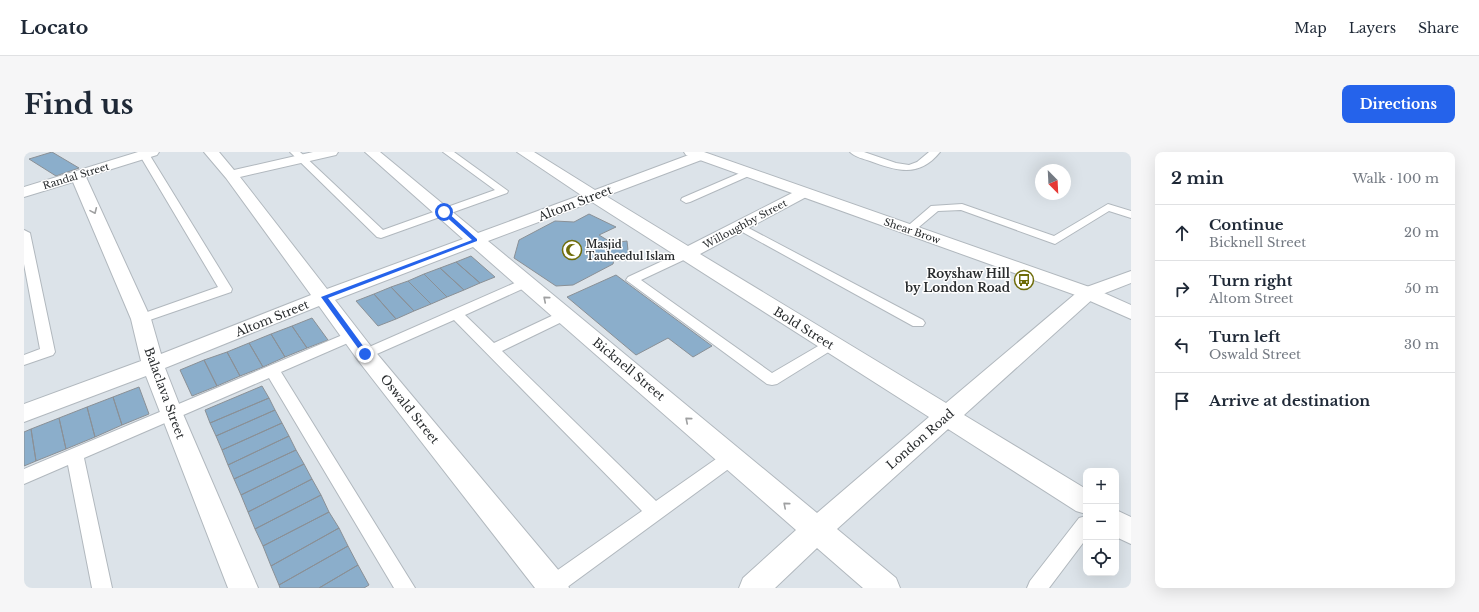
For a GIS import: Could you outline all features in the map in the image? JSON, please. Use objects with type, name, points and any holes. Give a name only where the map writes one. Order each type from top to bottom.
[{"type":"street","name":"Oswald Street","points":[[211,152],[324,297],[365,354],[552,587]]},
{"type":"street","points":[[231,176],[298,156],[331,152]]},
{"type":"street","name":"Bicknell Street","points":[[372,152],[732,457],[815,531],[885,588]]},
{"type":"street","name":"Bold Street","points":[[524,152],[830,344],[948,415],[1083,501]]},
{"type":"street","name":"Randal Street","points":[[24,192],[148,153]]},
{"type":"street","name":"Altom Street","points":[[24,413],[153,366],[324,297],[593,196],[695,154]]},
{"type":"street","name":"Shear Brow","points":[[695,154],[1088,293],[1131,313]]},
{"type":"street","name":"Balaclava Street","points":[[78,176],[141,319],[153,366],[171,414],[243,588]]},
{"type":"street","name":"Willoughby Street","points":[[686,254],[803,193]]},
{"type":"street","points":[[1088,293],[1131,277]]},
{"type":"street","name":"London Road","points":[[754,588],[815,531],[1088,293]]},
{"type":"street","points":[[1119,524],[1131,532]]},
{"type":"lane","points":[[298,156],[381,235],[503,191],[448,152]]},
{"type":"lane","points":[[855,152],[899,167],[908,168],[915,167],[935,152]]},
{"type":"lane","points":[[141,319],[226,289],[148,153]]},
{"type":"lane","points":[[686,200],[747,173]]},
{"type":"lane","points":[[909,230],[936,208],[962,207],[1055,240],[1108,207],[1131,216]]},
{"type":"lane","points":[[740,227],[918,323]]},
{"type":"lane","points":[[24,234],[48,352],[24,360]]},
{"type":"lane","points":[[686,254],[632,280],[772,380],[830,344]]},
{"type":"lane","points":[[365,354],[526,282]]},
{"type":"lane","points":[[455,314],[655,512]]},
{"type":"lane","points":[[492,350],[565,315]]},
{"type":"lane","points":[[24,477],[352,336]]},
{"type":"lane","points":[[272,370],[405,588]]},
{"type":"lane","points":[[74,455],[102,588]]},
{"type":"lane","points":[[552,587],[732,457]]},
{"type":"lane","points":[[1037,588],[1083,528]]},
{"type":"building","points":[[52,152],[79,168],[56,176],[29,159]]},
{"type":"building","name":"Masjid Tauheedul Islam","points":[[589,214],[616,227],[599,235],[612,243],[627,241],[629,260],[614,260],[613,264],[573,285],[556,286],[514,258],[519,240],[555,221],[574,222]]},
{"type":"building","points":[[471,256],[495,277],[480,283],[456,262]]},
{"type":"building","points":[[456,262],[480,283],[464,290],[440,268]]},
{"type":"building","points":[[440,268],[464,290],[447,297],[424,274]]},
{"type":"building","points":[[424,274],[447,297],[431,304],[408,281]]},
{"type":"building","points":[[616,275],[712,346],[693,357],[668,338],[636,355],[567,297]]},
{"type":"building","points":[[408,281],[431,304],[414,311],[391,287]]},
{"type":"building","points":[[391,287],[414,311],[396,319],[374,294]]},
{"type":"building","points":[[374,294],[396,319],[378,326],[356,301]]},
{"type":"building","points":[[312,318],[328,340],[307,348],[292,326]]},
{"type":"building","points":[[292,326],[307,348],[285,357],[271,334]]},
{"type":"building","points":[[271,334],[285,357],[263,367],[249,343]]},
{"type":"building","points":[[249,343],[263,367],[240,376],[227,352]]},
{"type":"building","points":[[227,352],[240,376],[217,386],[204,360]]},
{"type":"building","points":[[204,360],[217,386],[192,396],[180,370]]},
{"type":"building","points":[[262,386],[269,398],[210,423],[205,410]]},
{"type":"building","points":[[139,387],[149,414],[122,425],[113,397]]},
{"type":"building","points":[[113,397],[122,425],[95,437],[87,407]]},
{"type":"building","points":[[269,398],[275,410],[216,436],[210,423]]},
{"type":"building","points":[[87,407],[95,437],[66,449],[59,418]]},
{"type":"building","points":[[275,410],[282,423],[222,450],[216,436]]},
{"type":"building","points":[[59,418],[66,449],[36,461],[31,429]]},
{"type":"building","points":[[282,423],[289,436],[228,465],[222,450]]},
{"type":"building","points":[[31,429],[36,461],[24,466],[24,432]]},
{"type":"building","points":[[289,436],[296,450],[234,479],[228,465]]},
{"type":"building","points":[[296,450],[304,464],[241,495],[234,479]]},
{"type":"building","points":[[304,464],[312,479],[248,512],[241,495]]},
{"type":"building","points":[[312,479],[321,495],[255,529],[248,512]]},
{"type":"building","points":[[321,495],[329,512],[263,546],[255,529]]},
{"type":"building","points":[[329,512],[339,528],[271,566],[263,546]]},
{"type":"building","points":[[339,528],[348,546],[279,585],[271,566]]},
{"type":"building","points":[[348,546],[358,565],[319,588],[280,588],[279,585]]},
{"type":"building","points":[[358,565],[369,585],[364,588],[319,588]]},
{"type":"place","name":"Masjid Tauheedul Islam","points":[[572,250]]},
{"type":"place","name":"Royshaw Hill by London Road","points":[[1024,280]]},
{"type":"route","points":[[365,354],[324,297],[476,240],[444,212]]}]
